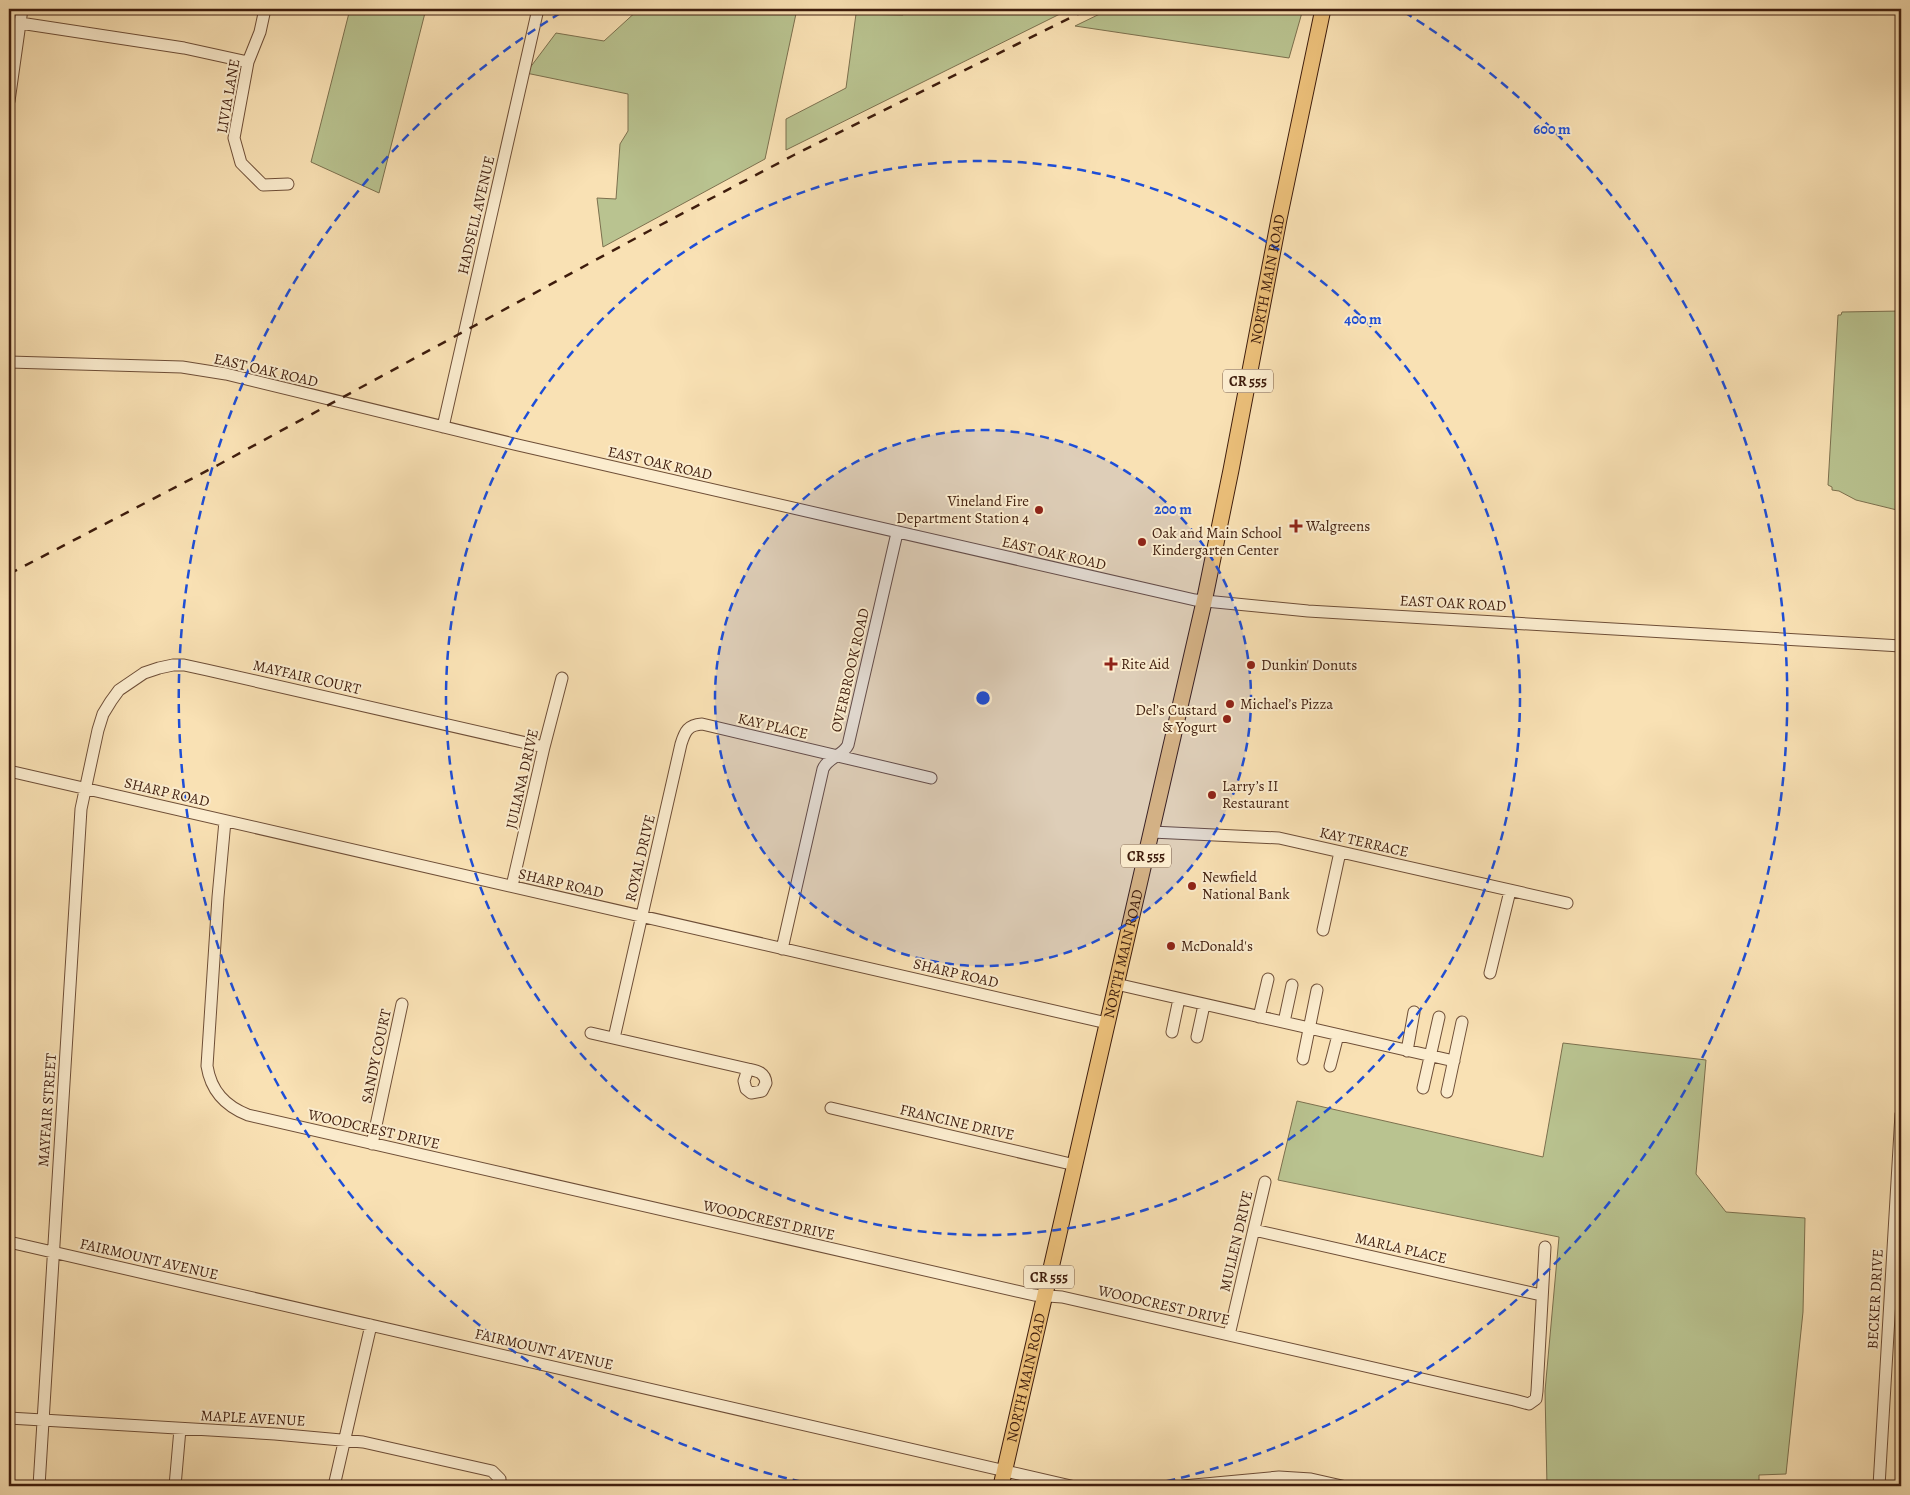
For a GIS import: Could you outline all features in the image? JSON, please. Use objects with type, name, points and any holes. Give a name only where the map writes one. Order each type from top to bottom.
[{"type":"main road","name":"NORTH MAIN ROAD","points":[[1001,1486],[1204,602],[1279,219],[1323,9]]},
{"type":"street","points":[[9,101],[22,9]]},
{"type":"street","name":"LIVIA LANE","points":[[265,9],[260,32],[248,62],[234,138],[241,163],[263,185],[288,184]]},
{"type":"street","name":"HADSELL AVENUE","points":[[443,427],[538,9]]},
{"type":"street","points":[[20,23],[184,48],[248,62]]},
{"type":"street","name":"EAST OAK ROAD","points":[[9,362],[127,364],[196,369],[226,374],[443,427],[897,533],[1204,602],[1308,611],[1901,646]]},
{"type":"street","name":"OVERBROOK ROAD","points":[[782,949],[823,769],[826,762],[844,751],[848,745],[897,533]]},
{"type":"street","name":"MAYFAIR COURT","points":[[96,737],[103,714],[119,690],[144,673],[159,668],[184,666],[283,686],[544,747]]},
{"type":"street","name":"JULIANA DRIVE","points":[[512,886],[562,678]]},
{"type":"street","name":"KAY PLACE","points":[[667,806],[685,732],[694,724],[702,724],[930,778]]},
{"type":"street","name":"MAYFAIR STREET","points":[[39,1486],[79,838],[85,789],[96,737]]},
{"type":"street","name":"SHARP ROAD","points":[[9,771],[1107,1023]]},
{"type":"street","name":"ROYAL DRIVE","points":[[614,1038],[667,806]]},
{"type":"street","name":"WOODCREST DRIVE","points":[[225,821],[207,1066],[211,1083],[216,1093],[235,1110],[248,1115],[825,1248],[1034,1295],[1062,1298],[1230,1335],[1529,1404],[1536,1398],[1537,1391],[1541,1295]]},
{"type":"street","name":"KAY TERRACE","points":[[1152,832],[1278,838],[1567,903]]},
{"type":"street","points":[[1323,930],[1340,852]]},
{"type":"street","points":[[1490,973],[1510,891]]},
{"type":"street","points":[[1259,1017],[1268,979]]},
{"type":"street","points":[[1116,984],[1454,1061]]},
{"type":"street","points":[[1284,1022],[1292,985]]},
{"type":"street","points":[[1303,1060],[1317,990]]},
{"type":"street","points":[[1172,1032],[1179,999]]},
{"type":"street","name":"SANDY COURT","points":[[372,1144],[402,1004]]},
{"type":"street","points":[[1197,1037],[1204,1005]]},
{"type":"street","points":[[1407,1051],[1414,1012]]},
{"type":"street","points":[[1423,1088],[1439,1017]]},
{"type":"street","points":[[1447,1092],[1462,1022]]},
{"type":"street","points":[[591,1033],[748,1069]]},
{"type":"street","points":[[1330,1066],[1338,1035]]},
{"type":"street","name":"FRANCINE DRIVE","points":[[831,1108],[1075,1165]]},
{"type":"street","name":"BECKER DRIVE","points":[[1879,1486],[1901,1114]]},
{"type":"street","name":"MULLEN DRIVE","points":[[1230,1335],[1265,1182]]},
{"type":"street","name":"MARLA PLACE","points":[[1254,1230],[1541,1295]]},
{"type":"street","name":"FAIRMOUNT AVENUE","points":[[9,1242],[1072,1486]]},
{"type":"street","points":[[1541,1295],[1545,1247]]},
{"type":"street","points":[[334,1486],[371,1325]]},
{"type":"street","name":"MAPLE AVENUE","points":[[9,1418],[363,1442],[493,1471],[500,1479],[500,1486]]},
{"type":"street","points":[[175,1486],[180,1429]]},
{"type":"street","points":[[1183,1486],[1279,1477],[1311,1479],[1342,1486]]},
{"type":"green space","points":[[350,9],[426,9],[379,193],[311,162]]},
{"type":"green space","points":[[639,9],[797,9],[765,159],[603,247],[597,198],[616,199],[620,144],[628,131],[628,94],[526,73],[556,33],[604,41]]},
{"type":"green space","points":[[904,9],[1070,9],[786,150],[786,119],[846,88],[856,14],[903,15]]},
{"type":"green space","points":[[1110,9],[1303,9],[1289,58],[1075,26]]},
{"type":"green space","points":[[1901,311],[1901,511],[1856,500],[1839,491],[1832,490],[1832,487],[1828,485],[1838,315],[1841,315],[1842,312]]},
{"type":"green space","points":[[1563,1043],[1706,1060],[1696,1174],[1726,1212],[1805,1218],[1803,1312],[1786,1474],[1759,1475],[1759,1486],[1547,1486],[1545,1391],[1559,1237],[1278,1180],[1297,1101],[1543,1157]]},
{"type":"railway","points":[[9,574],[218,465],[649,231],[794,155],[1088,9]]},
{"type":"place","name":"Vineland Fire Department Station 4","points":[[1039,510]]},
{"type":"place","name":"Walgreens","points":[[1296,526]]},
{"type":"place","name":"Oak and Main School Kindergarten Center","points":[[1142,542]]},
{"type":"place","name":"Rite Aid","points":[[1111,664]]},
{"type":"place","name":"Dunkin' Donuts","points":[[1251,665]]},
{"type":"place","name":"Michael’s Pizza","points":[[1230,704]]},
{"type":"place","name":"Del’s Custard & Yogurt","points":[[1227,719]]},
{"type":"place","name":"Larry’s II Restaurant","points":[[1212,795]]},
{"type":"place","name":"Newfield National Bank","points":[[1192,886]]},
{"type":"place","name":"McDonald's","points":[[1171,946]]}]
